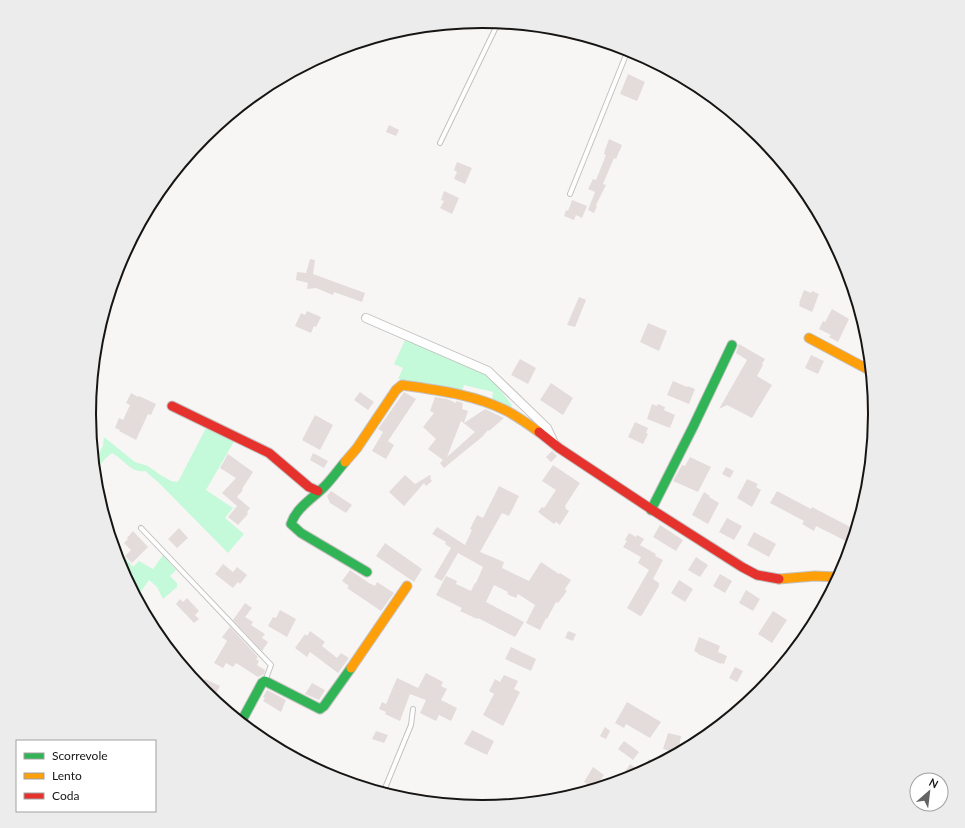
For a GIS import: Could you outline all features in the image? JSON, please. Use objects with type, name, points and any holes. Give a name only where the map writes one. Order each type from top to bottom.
[{"type":"street","points":[[366,318],[488,371],[547,428],[556,445]]},
{"type":"street","points":[[809,338],[865,368]]},
{"type":"street","points":[[651,510],[732,345]]},
{"type":"street","points":[[367,572],[301,533],[291,524],[292,518],[312,499],[318,491],[325,486],[357,448],[396,390],[402,385],[484,401],[505,410],[651,510],[729,560],[757,575],[777,579],[815,576],[833,577]]},
{"type":"street","points":[[172,406],[269,453],[309,487],[318,491]]},
{"type":"street","points":[[244,717],[265,680],[320,709],[324,706],[407,586]]},
{"type":"lane","points":[[440,143],[495,29]]},
{"type":"lane","points":[[570,194],[626,55]]},
{"type":"lane","points":[[141,528],[271,665],[265,680]]},
{"type":"lane","points":[[385,788],[411,725],[413,709]]},
{"type":"green space","points":[[406,338],[488,376],[512,405],[510,408],[492,399],[493,392],[464,385],[462,391],[398,379],[403,368],[394,364]]},
{"type":"green space","points":[[207,426],[236,438],[206,490],[233,508],[225,518],[244,534],[228,553],[158,482],[145,471],[131,468],[112,453],[100,464],[99,453],[103,446],[104,437],[135,462],[148,466],[171,481],[177,482]]},
{"type":"green space","points":[[163,555],[176,570],[170,576],[177,583],[177,587],[163,599],[157,587],[149,580],[140,593],[124,558],[133,567],[139,561],[153,569]]},
{"type":"building","points":[[628,74],[645,82],[637,101],[620,94]]},
{"type":"building","points":[[389,125],[399,130],[396,136],[386,132]]},
{"type":"building","points":[[609,139],[622,145],[616,159],[614,158],[603,184],[606,185],[596,205],[597,206],[594,213],[588,210],[595,192],[588,189],[593,179],[596,180],[606,155],[604,154]]},
{"type":"building","points":[[457,162],[472,168],[465,184],[454,179],[457,172],[454,170]]},
{"type":"building","points":[[444,191],[459,198],[452,214],[440,208],[444,201],[441,200]]},
{"type":"building","points":[[572,200],[587,206],[582,218],[576,215],[574,220],[564,216],[566,210],[568,211]]},
{"type":"building","points":[[310,259],[315,260],[313,274],[365,293],[362,302],[334,292],[333,295],[316,288],[307,289],[308,283],[296,280],[297,272],[306,273]]},
{"type":"building","points":[[804,290],[819,294],[812,312],[799,306]]},
{"type":"building","points":[[579,297],[586,300],[575,327],[567,325]]},
{"type":"building","points":[[832,309],[849,319],[838,342],[829,337],[831,335],[819,329],[823,321],[825,322]]},
{"type":"building","points":[[307,311],[321,317],[311,333],[295,326],[301,313],[305,315]]},
{"type":"building","points":[[648,323],[667,331],[659,351],[640,342]]},
{"type":"building","points":[[739,344],[765,359],[757,376],[772,385],[752,418],[727,405],[719,409],[747,360],[736,353]]},
{"type":"building","points":[[811,355],[824,361],[818,374],[805,368]]},
{"type":"building","points":[[520,359],[536,368],[528,384],[511,375]]},
{"type":"building","points":[[673,381],[695,389],[689,404],[667,395]]},
{"type":"building","points":[[551,383],[573,398],[563,415],[540,400]]},
{"type":"building","points":[[360,392],[374,402],[368,410],[354,400]]},
{"type":"building","points":[[404,392],[416,399],[388,441],[394,445],[386,459],[372,451],[383,432],[378,429]]},
{"type":"building","points":[[131,393],[156,404],[151,415],[148,414],[136,440],[115,428],[119,418],[123,420],[130,405],[126,403]]},
{"type":"building","points":[[435,397],[447,399],[456,403],[456,401],[463,403],[462,409],[468,411],[464,423],[485,409],[504,418],[444,468],[440,463],[443,460],[428,449],[436,439],[423,427],[434,413],[430,411]],"holes":[[[461,421],[475,432],[447,457]]]},
{"type":"building","points":[[652,404],[657,406],[658,404],[665,407],[664,410],[675,415],[670,428],[647,419]]},
{"type":"building","points":[[315,415],[333,425],[320,450],[302,440]]},
{"type":"building","points":[[635,422],[648,428],[646,433],[648,434],[643,444],[628,437]]},
{"type":"building","points":[[552,451],[557,456],[551,462],[546,457]]},
{"type":"building","points":[[313,453],[328,461],[324,468],[310,460]]},
{"type":"building","points":[[228,454],[253,472],[242,489],[243,490],[237,497],[250,508],[247,512],[248,514],[238,525],[228,517],[237,506],[222,493],[236,478],[220,468]]},
{"type":"building","points":[[690,457],[711,467],[698,492],[673,481],[682,465],[685,466]]},
{"type":"building","points":[[553,465],[580,483],[565,506],[565,508],[569,511],[560,525],[556,522],[554,524],[538,512],[542,507],[544,508],[556,490],[542,481]]},
{"type":"building","points":[[726,467],[734,471],[730,478],[722,474]]},
{"type":"building","points":[[405,475],[415,484],[430,475],[432,481],[426,486],[424,483],[404,506],[389,492]]},
{"type":"building","points":[[747,479],[758,484],[756,487],[761,490],[752,507],[737,498]]},
{"type":"building","points":[[499,486],[519,496],[509,516],[502,513],[480,552],[504,562],[502,568],[529,581],[541,562],[571,580],[565,589],[567,591],[558,603],[556,602],[540,630],[526,623],[535,605],[518,594],[516,598],[494,585],[486,602],[524,622],[515,637],[478,618],[477,619],[460,611],[462,608],[436,595],[446,576],[457,581],[456,584],[471,591],[483,567],[458,553],[442,581],[434,577],[451,548],[445,544],[446,542],[432,534],[437,527],[465,545],[472,530],[470,529],[477,515],[483,518]]},
{"type":"building","points":[[331,491],[352,505],[346,513],[330,503],[327,496]]},
{"type":"building","points":[[777,491],[811,509],[812,507],[851,527],[847,541],[816,526],[814,531],[802,524],[804,521],[770,503]]},
{"type":"building","points":[[704,492],[719,503],[708,524],[692,515]]},
{"type":"building","points":[[727,518],[742,526],[734,540],[719,532]]},
{"type":"building","points":[[660,525],[683,540],[676,551],[653,537]]},
{"type":"building","points":[[179,528],[188,538],[177,548],[168,539]]},
{"type":"building","points":[[133,531],[148,547],[132,563],[125,556],[131,550],[124,543]]},
{"type":"building","points":[[754,532],[776,544],[769,557],[747,545]]},
{"type":"building","points":[[629,533],[644,539],[640,545],[656,554],[655,556],[663,560],[653,579],[659,583],[659,586],[640,616],[627,608],[649,570],[638,563],[641,557],[623,547],[627,541],[625,540]]},
{"type":"building","points":[[385,543],[422,569],[414,582],[376,556]]},
{"type":"building","points":[[696,557],[708,565],[700,577],[688,570]]},
{"type":"building","points":[[223,564],[233,572],[237,567],[247,575],[240,584],[238,582],[233,588],[215,574]]},
{"type":"building","points":[[350,570],[369,583],[375,586],[377,582],[394,593],[381,611],[347,588],[349,586],[342,581]]},
{"type":"building","points":[[720,574],[732,581],[725,593],[713,586]]},
{"type":"building","points":[[679,580],[693,589],[685,602],[671,593]]},
{"type":"building","points":[[746,590],[760,599],[753,611],[739,603]]},
{"type":"building","points":[[187,598],[199,611],[195,615],[199,619],[194,623],[176,604],[180,599],[183,602]]},
{"type":"building","points":[[245,603],[252,608],[245,617],[253,622],[251,625],[265,634],[262,638],[268,642],[262,651],[233,620]]},
{"type":"building","points":[[280,610],[296,619],[287,637],[268,626],[273,617],[276,618]]},
{"type":"building","points":[[773,611],[787,620],[772,643],[758,634]]},
{"type":"building","points":[[230,627],[258,657],[256,659],[259,661],[257,665],[265,670],[264,674],[258,677],[236,663],[233,667],[226,663],[223,668],[214,663],[227,641],[222,637]]},
{"type":"building","points":[[310,631],[325,642],[322,646],[337,658],[341,653],[349,658],[338,673],[310,652],[307,657],[295,648],[305,634],[307,636]]},
{"type":"building","points":[[568,631],[576,634],[573,641],[565,638]]},
{"type":"building","points":[[699,637],[720,646],[718,652],[727,656],[724,664],[694,651]]},
{"type":"building","points":[[511,647],[536,659],[531,671],[505,659]]},
{"type":"building","points":[[735,667],[743,671],[737,682],[729,678]]},
{"type":"building","points":[[426,673],[443,682],[441,686],[447,689],[441,700],[457,708],[451,721],[439,715],[436,721],[420,713],[426,700],[410,694],[400,721],[385,714],[386,712],[379,709],[382,702],[386,704],[397,678],[418,688]]},
{"type":"building","points":[[504,675],[518,681],[514,689],[520,692],[503,726],[483,715],[494,694],[489,691],[495,679],[500,682]]},
{"type":"building","points":[[205,679],[220,686],[216,693],[210,687],[204,681]]},
{"type":"building","points":[[312,683],[325,690],[319,700],[305,694]]},
{"type":"building","points":[[267,690],[286,700],[281,712],[263,701],[265,698],[263,697]]},
{"type":"building","points":[[627,702],[661,722],[650,738],[626,724],[624,728],[615,723]]},
{"type":"building","points":[[605,727],[610,731],[606,739],[600,736]]},
{"type":"building","points":[[472,730],[494,741],[487,755],[464,744]]},
{"type":"building","points":[[376,731],[388,735],[384,743],[372,739]]},
{"type":"building","points":[[668,733],[681,736],[679,745],[670,751],[663,749]]},
{"type":"building","points":[[624,741],[639,752],[633,760],[618,749]]},
{"type":"building","points":[[630,764],[636,768],[624,773]]},
{"type":"building","points":[[593,767],[604,775],[598,782],[589,785],[584,782]]},
{"type":"traffic: fast","points":[[651,510],[732,345]]},
{"type":"traffic: fast","points":[[345,462],[330,481],[301,508],[293,518],[291,524],[301,533],[367,572]]},
{"type":"traffic: fast","points":[[244,717],[262,683],[265,681],[320,709],[324,706],[351,668]]},
{"type":"traffic: slow","points":[[809,338],[865,368]]},
{"type":"traffic: slow","points":[[345,462],[357,448],[396,390],[402,385],[454,393],[480,400],[509,412],[539,432]]},
{"type":"traffic: slow","points":[[779,579],[815,576],[833,577]]},
{"type":"traffic: slow","points":[[351,668],[407,586]]},
{"type":"traffic: jam","points":[[172,406],[269,453],[309,487],[318,491]]},
{"type":"traffic: jam","points":[[539,432],[559,448],[742,567],[757,575],[779,579]]}]
